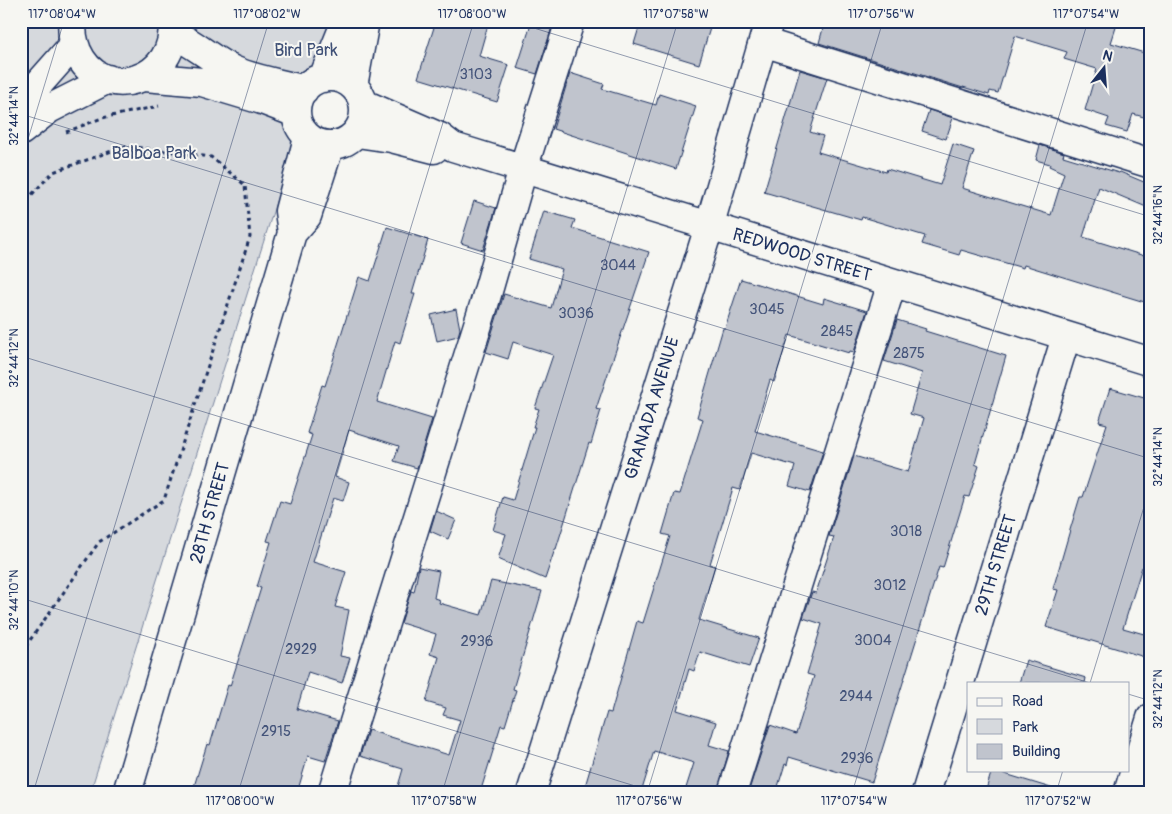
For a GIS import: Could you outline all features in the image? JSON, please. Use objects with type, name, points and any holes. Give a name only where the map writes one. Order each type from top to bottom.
[{"type":"street","points":[[346,21],[307,94],[298,123],[319,142],[340,144],[349,140],[357,133],[362,124],[364,114],[358,95],[365,21]]},
{"type":"street","points":[[332,793],[484,306],[523,169],[570,21]]},
{"type":"street","points":[[173,28],[214,60],[234,70],[307,94]]},
{"type":"street","points":[[73,32],[80,59],[92,72],[108,79],[132,81],[145,77],[156,70],[165,60],[171,48],[173,28]]},
{"type":"street","points":[[21,104],[73,32]]},
{"type":"street","points":[[766,32],[1151,164]]},
{"type":"street","name":"GRANADA AVENUE","points":[[531,793],[709,226],[766,32]]},
{"type":"street","points":[[145,77],[202,82],[262,100],[307,94],[333,77],[344,80],[358,95]]},
{"type":"street","points":[[21,131],[49,109],[108,79]]},
{"type":"street","name":"REDWOOD STREET","points":[[358,95],[440,137],[453,147],[1151,362]]},
{"type":"street","name":"REDWOOD STREET","points":[[357,133],[391,138],[432,149],[453,147]]},
{"type":"street","name":"28TH STREET","points":[[127,793],[292,233],[289,210],[319,142]]},
{"type":"street","points":[[732,793],[892,283]]},
{"type":"street","name":"29TH STREET","points":[[926,793],[1066,336]]},
{"type":"street","points":[[1128,793],[1151,718]]},
{"type":"path","points":[[21,206],[53,172],[126,146],[211,157],[245,185],[250,237],[164,500],[99,542],[21,653]]},
{"type":"green space","name":"Balboa Park","points":[[21,21],[344,21],[322,93],[312,88],[90,793],[21,793]]},
{"type":"building","points":[[436,21],[489,21],[479,56],[509,65],[497,102],[418,78]]},
{"type":"building","points":[[532,21],[554,21],[537,74],[517,68]]},
{"type":"building","points":[[641,21],[699,21],[711,25],[699,64],[634,44]]},
{"type":"building","points":[[825,21],[1118,21],[1111,43],[1151,55],[1151,119],[1133,114],[1127,132],[1106,126],[1109,118],[1085,110],[1097,69],[1064,59],[1067,52],[1015,36],[998,93],[990,91],[989,95],[819,43]]},
{"type":"building","points":[[800,70],[827,78],[810,132],[823,136],[818,152],[886,172],[887,169],[940,185],[953,144],[974,151],[962,188],[1051,215],[1064,173],[1049,166],[1050,164],[1036,160],[1040,145],[1064,153],[1063,156],[1120,172],[1151,185],[1151,209],[1099,187],[1083,237],[1151,258],[1151,304],[1024,265],[1023,268],[961,250],[959,255],[922,244],[925,236],[862,217],[861,220],[764,192]]},
{"type":"building","points":[[570,73],[604,84],[602,89],[656,105],[659,94],[696,106],[676,169],[553,129]]},
{"type":"building","points":[[929,110],[953,118],[946,139],[922,131]]},
{"type":"building","points":[[474,201],[496,208],[483,250],[461,243]]},
{"type":"building","points":[[544,211],[575,220],[572,228],[649,252],[596,409],[601,410],[591,444],[589,443],[545,579],[498,559],[506,534],[493,530],[503,497],[513,500],[535,427],[533,427],[539,409],[535,408],[553,355],[513,342],[508,359],[486,352],[504,294],[551,308],[562,269],[529,259]]},
{"type":"building","points":[[387,227],[428,240],[412,294],[415,294],[400,343],[395,341],[377,402],[432,419],[417,468],[394,461],[399,446],[349,430],[335,477],[349,482],[343,501],[333,498],[313,562],[346,572],[335,607],[349,610],[340,656],[350,658],[342,683],[308,672],[297,709],[338,721],[325,761],[308,756],[297,793],[192,793],[207,744],[210,745],[228,685],[230,686],[261,588],[257,587],[271,542],[267,541],[280,501],[290,504],[312,435],[307,433],[322,385],[325,386],[359,277],[370,281]]},
{"type":"building","points":[[741,279],[823,304],[824,298],[867,311],[854,352],[850,351],[849,353],[789,335],[774,382],[770,380],[755,431],[823,451],[810,492],[789,486],[795,466],[751,453],[740,490],[733,488],[710,564],[715,566],[699,620],[759,638],[749,667],[700,652],[694,671],[689,669],[677,710],[716,722],[709,745],[729,751],[717,793],[700,793],[686,788],[694,763],[654,751],[641,793],[583,793],[607,712],[611,713],[637,621],[643,623],[670,536],[662,534],[674,493],[680,494],[703,419],[697,417],[723,328],[725,328]]},
{"type":"building","points":[[456,309],[460,329],[458,336],[437,341],[431,315]]},
{"type":"building","points":[[897,320],[926,329],[925,331],[1006,356],[975,464],[979,466],[969,497],[965,496],[943,568],[939,567],[872,782],[789,757],[776,793],[748,793],[770,725],[796,734],[814,676],[807,674],[822,624],[803,618],[812,592],[816,593],[834,537],[829,536],[854,456],[908,472],[924,418],[910,414],[922,373],[884,361]]},
{"type":"building","points":[[1110,388],[1151,400],[1151,570],[1142,567],[1123,628],[1151,636],[1151,659],[1046,627],[1058,590],[1053,589],[1070,530],[1107,424],[1099,422]]},
{"type":"building","points":[[436,511],[456,520],[448,539],[430,531]]},
{"type":"building","points":[[419,567],[439,571],[434,598],[440,600],[439,603],[481,615],[491,581],[542,591],[513,689],[516,690],[505,726],[501,725],[480,793],[396,793],[403,769],[360,756],[368,730],[449,755],[460,720],[443,715],[446,708],[426,702],[439,657],[430,654],[436,634],[401,623],[411,591],[414,592]]},
{"type":"building","points":[[1026,660],[1086,678],[1085,682],[1019,682]]},
{"type":"building","points":[[991,772],[999,772],[1051,788],[1050,793],[985,793]]},
{"type":"park label","name":"Bird Park","points":[[306,50]]}]
